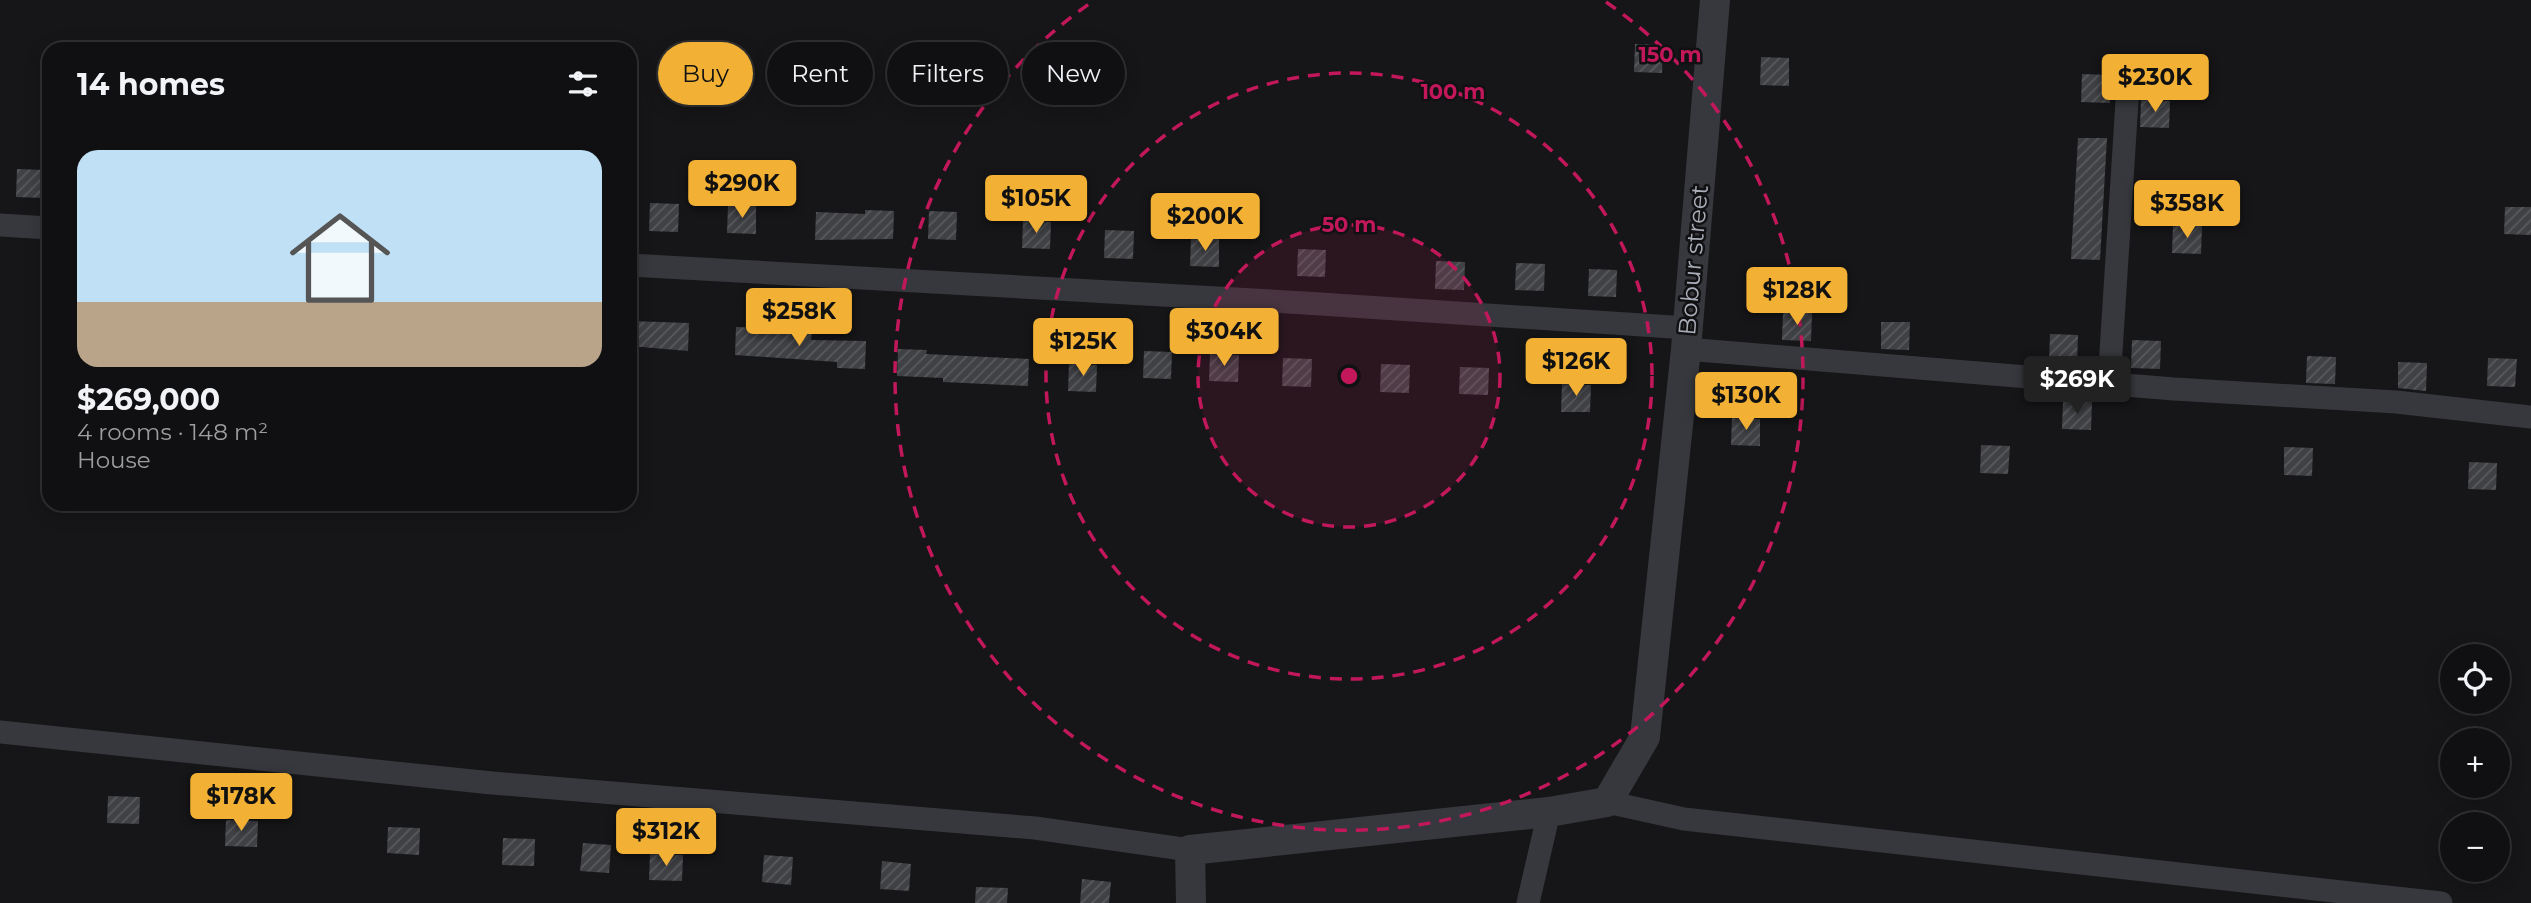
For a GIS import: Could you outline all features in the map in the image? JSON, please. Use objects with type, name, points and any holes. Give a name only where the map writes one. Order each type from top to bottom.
[{"type":"street","name":"Bobur street","points":[[1608,802],[1645,737],[1687,339],[1715,0]]},
{"type":"street","points":[[2109,383],[2129,70]]},
{"type":"street","points":[[0,225],[42,228]]},
{"type":"street","points":[[637,265],[1306,303],[2109,383],[2396,402],[2531,417]]},
{"type":"street","points":[[0,732],[492,783],[1035,828],[1190,850],[1549,813],[1608,802],[1684,819],[2441,903]]},
{"type":"street","points":[[1528,903],[1549,813]]},
{"type":"street","points":[[1190,850],[1191,903]]},
{"type":"building","points":[[1635,44],[1663,45],[1662,73],[1634,72]]},
{"type":"building","points":[[1761,57],[1789,58],[1789,86],[1760,85]]},
{"type":"building","points":[[2082,74],[2110,75],[2110,103],[2081,102]]},
{"type":"building","points":[[2141,100],[2170,101],[2169,128],[2140,127]]},
{"type":"building","points":[[2078,138],[2107,138],[2100,260],[2071,259]]},
{"type":"building","points":[[17,169],[42,170],[42,198],[16,197]]},
{"type":"building","points":[[650,203],[679,204],[678,232],[649,231]]},
{"type":"building","points":[[728,205],[756,206],[756,234],[727,233]]},
{"type":"building","points":[[2505,207],[2531,207],[2531,235],[2504,234]]},
{"type":"building","points":[[865,210],[894,211],[893,239],[815,240],[816,212],[865,214]]},
{"type":"building","points":[[929,211],[957,212],[956,240],[928,239]]},
{"type":"building","points":[[1023,221],[1051,222],[1050,249],[1022,248]]},
{"type":"building","points":[[2173,225],[2202,226],[2201,254],[2172,253]]},
{"type":"building","points":[[1105,230],[1134,231],[1133,259],[1104,258]]},
{"type":"building","points":[[1191,238],[1219,239],[1219,267],[1190,266]]},
{"type":"building","points":[[1298,249],[1326,250],[1325,277],[1297,276]]},
{"type":"building","points":[[1436,261],[1465,262],[1464,290],[1435,289]]},
{"type":"building","points":[[1516,263],[1545,264],[1544,291],[1515,290]]},
{"type":"building","points":[[1589,269],[1617,270],[1616,297],[1588,296]]},
{"type":"building","points":[[1783,312],[1812,313],[1811,341],[1782,340]]},
{"type":"building","points":[[637,321],[689,323],[688,351],[637,347]]},
{"type":"building","points":[[1881,322],[1910,322],[1909,350],[1881,349]]},
{"type":"building","points":[[736,327],[765,328],[764,332],[812,333],[811,340],[866,341],[865,369],[837,368],[837,362],[735,355]]},
{"type":"building","points":[[2050,334],[2078,335],[2077,363],[2049,362]]},
{"type":"building","points":[[2132,340],[2161,341],[2160,369],[2131,368]]},
{"type":"building","points":[[898,349],[927,350],[926,354],[1029,359],[1028,386],[943,382],[943,378],[897,376]]},
{"type":"building","points":[[1144,351],[1172,352],[1171,379],[1143,378]]},
{"type":"building","points":[[1210,354],[1239,355],[1238,382],[1209,381]]},
{"type":"building","points":[[2307,356],[2336,357],[2335,384],[2306,383]]},
{"type":"building","points":[[1283,358],[1312,359],[1311,387],[1282,386]]},
{"type":"building","points":[[2488,358],[2517,359],[2515,387],[2487,386]]},
{"type":"building","points":[[2398,362],[2427,363],[2426,391],[2398,388]]},
{"type":"building","points":[[1069,364],[1097,365],[1096,392],[1068,391]]},
{"type":"building","points":[[1381,364],[1410,365],[1409,393],[1380,392]]},
{"type":"building","points":[[1460,367],[1489,368],[1488,395],[1459,394]]},
{"type":"building","points":[[1562,384],[1591,385],[1590,412],[1561,412]]},
{"type":"building","points":[[2063,401],[2092,402],[2091,430],[2062,429]]},
{"type":"building","points":[[1732,418],[1760,419],[1760,446],[1731,445]]},
{"type":"building","points":[[1981,445],[2010,446],[2008,474],[1980,473]]},
{"type":"building","points":[[2284,447],[2313,448],[2312,476],[2284,475]]},
{"type":"building","points":[[2469,462],[2497,463],[2496,490],[2468,489]]},
{"type":"building","points":[[108,796],[140,797],[139,824],[107,823]]},
{"type":"building","points":[[226,820],[258,821],[257,847],[225,846]]},
{"type":"building","points":[[388,827],[420,828],[419,855],[387,853]]},
{"type":"building","points":[[503,838],[535,839],[534,866],[502,865]]},
{"type":"building","points":[[583,843],[611,845],[609,873],[580,871]]},
{"type":"building","points":[[650,854],[683,855],[682,881],[649,880]]},
{"type":"building","points":[[764,855],[793,857],[791,885],[762,882]]},
{"type":"building","points":[[882,861],[911,864],[909,891],[880,889]]},
{"type":"building","points":[[1082,879],[1111,882],[1109,903],[1080,903]]},
{"type":"building","points":[[976,887],[1008,888],[1007,903],[975,903]]}]
